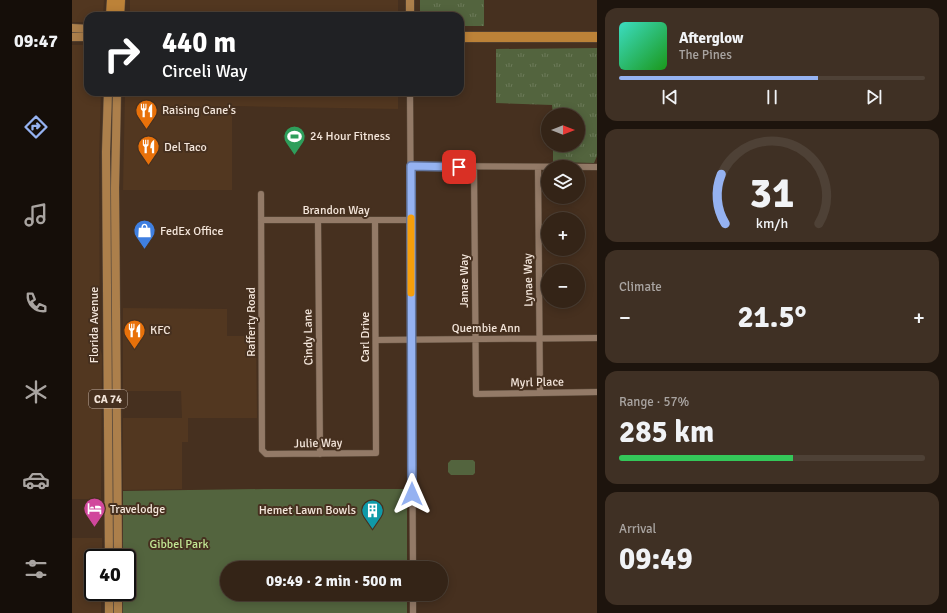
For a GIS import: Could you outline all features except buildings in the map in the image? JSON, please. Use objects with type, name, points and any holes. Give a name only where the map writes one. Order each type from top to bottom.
[{"type":"highway","points":[[111,12],[112,0]]},
{"type":"highway","points":[[119,12],[120,0]]},
{"type":"highway","points":[[464,37],[597,36]]},
{"type":"main road","points":[[410,0],[410,12]]},
{"type":"main road","points":[[72,28],[84,29]]},
{"type":"main road","points":[[72,37],[84,37]]},
{"type":"main road","name":"Florida Avenue","points":[[108,96],[106,152],[109,549]]},
{"type":"main road","name":"Florida Avenue","points":[[117,96],[115,203],[118,549]]},
{"type":"main road","points":[[108,396],[111,404],[112,434],[117,435]]},
{"type":"main road","points":[[108,452],[112,457],[112,474],[117,483]]},
{"type":"main road","points":[[109,601],[109,613]]},
{"type":"main road","points":[[118,601],[118,613]]},
{"type":"street","points":[[410,96],[413,561]]},
{"type":"street","points":[[411,166],[474,168],[597,167]]},
{"type":"street","name":"Lynae Way","points":[[538,167],[540,393]]},
{"type":"street","name":"Janae Way","points":[[474,168],[476,394]]},
{"type":"street","name":"Rafferty Road","points":[[261,194],[262,450]]},
{"type":"street","name":"Brandon Way","points":[[261,220],[411,220]]},
{"type":"street","name":"Cindy Lane","points":[[318,221],[320,454]]},
{"type":"street","name":"Carl Drive","points":[[375,221],[376,453]]},
{"type":"street","name":"Quembie Ann","points":[[376,340],[597,338]]},
{"type":"street","name":"Myrl Place","points":[[476,394],[597,392]]},
{"type":"street","name":"Julie Way","points":[[262,450],[266,454],[376,453]]},
{"type":"street","points":[[413,601],[413,613]]},
{"type":"shaded area","points":[[72,0],[104,0],[103,12],[84,12],[84,22],[72,22]]},
{"type":"shaded area","points":[[130,0],[398,0],[398,12],[130,12]]},
{"type":"shaded area","points":[[72,45],[84,45],[84,96],[101,96],[99,159],[100,348],[102,355],[101,499],[72,499]]},
{"type":"shaded area","points":[[125,96],[398,96],[398,109],[232,106],[232,190],[123,190]]},
{"type":"shaded area","points":[[123,308],[227,309],[227,336],[256,336],[257,418],[188,418],[188,442],[182,442],[182,489],[123,490],[123,418],[182,418],[181,391],[123,391]]},
{"type":"shaded area","points":[[72,538],[102,538],[102,549],[84,549],[84,601],[101,601],[101,613],[72,613]]},
{"type":"green space","points":[[420,0],[484,0],[484,26],[464,26],[464,12],[420,12]]},
{"type":"green space","points":[[597,48],[597,156],[594,163],[585,163],[585,160],[553,160],[553,152],[585,152],[585,108],[552,108],[552,105],[496,103],[496,49]]},
{"type":"green space","points":[[451,460],[473,460],[475,462],[475,473],[473,475],[451,475],[448,472],[448,463]]},
{"type":"green space","name":"Gibbel Park","points":[[407,489],[407,561],[220,561],[220,601],[407,601],[407,613],[123,613],[123,601],[136,601],[136,549],[123,549],[123,491]]},
{"type":"slow traffic","points":[[411,218],[411,293]]},
{"type":"place","name":"Raising Cane's","points":[[147,130]]},
{"type":"place","name":"24 Hour Fitness","points":[[294,156]]},
{"type":"place","name":"Del Taco","points":[[149,166]]},
{"type":"place","name":"FedEx Office","points":[[144,250]]},
{"type":"place","name":"KFC","points":[[135,350]]},
{"type":"place","name":"Travelodge","points":[[94,528]]},
{"type":"place","name":"Hemet Lawn Bowls","points":[[372,530]]},
{"type":"route","points":[[412,494],[411,166],[459,167]]}]
